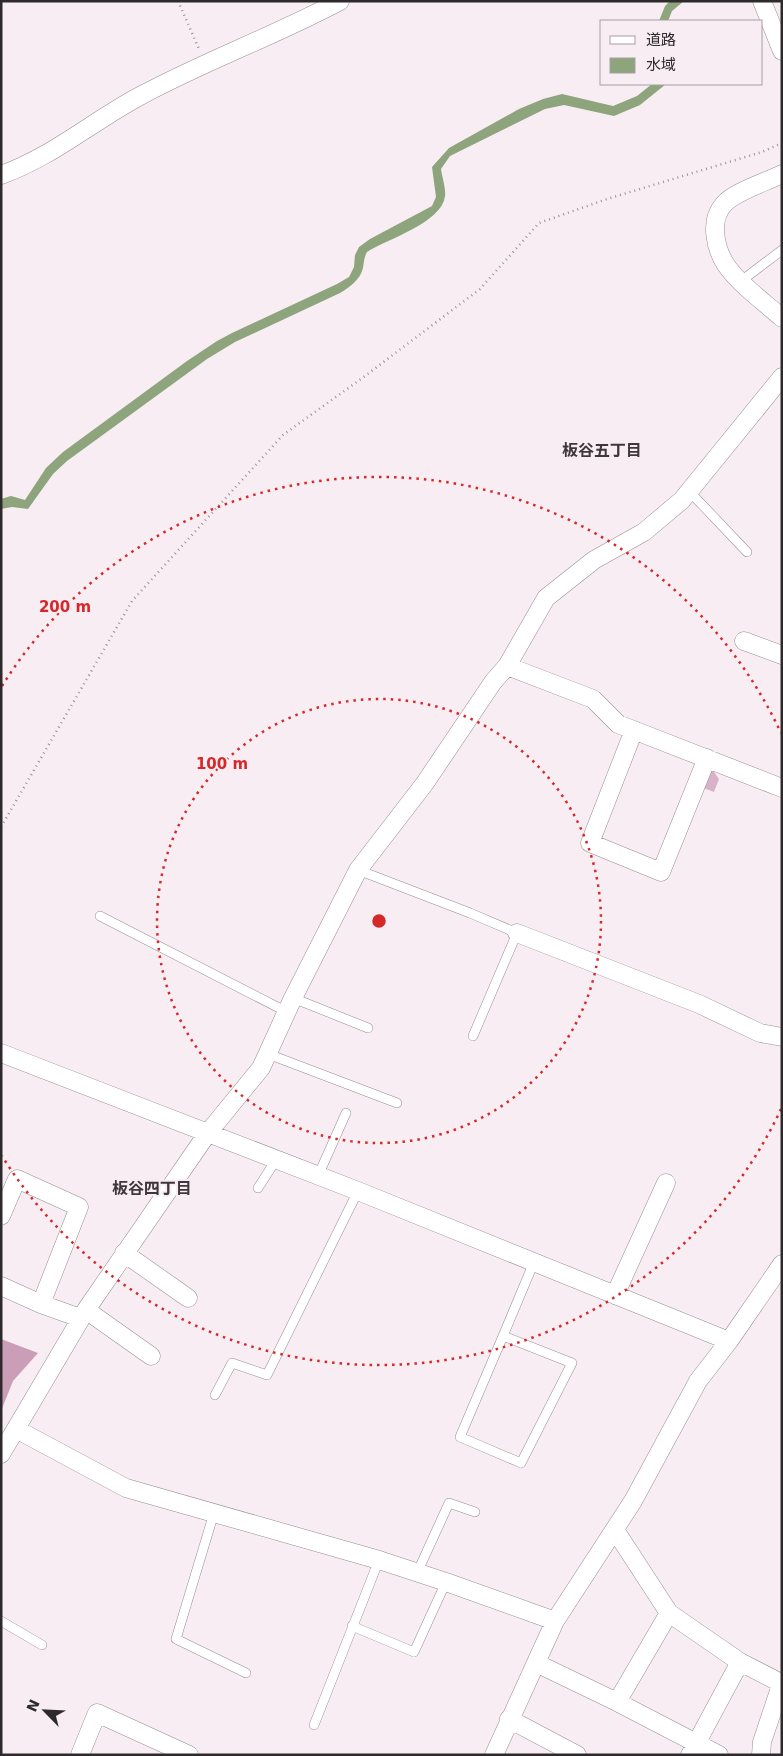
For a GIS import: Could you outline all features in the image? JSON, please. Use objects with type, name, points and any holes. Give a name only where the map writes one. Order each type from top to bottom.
[{"type":"street","points":[[1,175],[24,167],[58,148],[115,110],[141,96],[340,1]]},
{"type":"street","points":[[762,1],[782,51]]},
{"type":"street","points":[[782,174],[733,196],[724,203],[718,212],[715,224],[715,238],[726,265],[782,318]]},
{"type":"street","points":[[1,1454],[83,1314],[124,1253],[207,1134],[261,1068],[290,1005],[358,870],[425,783],[493,682],[507,666],[546,598],[594,560],[644,532],[682,500],[782,377]]},
{"type":"street","points":[[744,641],[782,655]]},
{"type":"street","points":[[507,666],[593,699],[618,724],[782,788]]},
{"type":"street","points":[[634,730],[590,843],[661,872],[707,758]]},
{"type":"street","points":[[517,934],[699,1004],[760,1033],[782,1037]]},
{"type":"street","points":[[1,1053],[358,1191],[729,1341]]},
{"type":"street","points":[[1,1216],[17,1179],[79,1207],[41,1304]]},
{"type":"street","points":[[615,1295],[666,1182]]},
{"type":"street","points":[[124,1253],[188,1298]]},
{"type":"street","points":[[494,1755],[555,1621],[633,1501],[698,1381],[729,1341],[782,1264]]},
{"type":"street","points":[[1,1286],[41,1304],[83,1314],[151,1356]]},
{"type":"street","points":[[16,1429],[126,1488],[379,1560],[555,1621]]},
{"type":"street","points":[[615,1530],[669,1613],[740,1662],[782,1682],[762,1742],[761,1755]]},
{"type":"street","points":[[617,1702],[669,1613]]},
{"type":"street","points":[[693,1748],[740,1662]]},
{"type":"street","points":[[536,1663],[617,1702],[693,1748],[719,1755]]},
{"type":"street","points":[[80,1755],[97,1713],[189,1755]]},
{"type":"street","points":[[509,1719],[577,1755]]},
{"type":"lane","points":[[742,281],[782,250]]},
{"type":"lane","points":[[689,491],[747,552]]},
{"type":"lane","points":[[358,870],[470,913],[517,934],[473,1036]]},
{"type":"lane","points":[[100,916],[290,1005],[368,1028]]},
{"type":"lane","points":[[268,1054],[397,1102]]},
{"type":"lane","points":[[318,1176],[346,1113]]},
{"type":"lane","points":[[258,1188],[276,1160]]},
{"type":"lane","points":[[215,1394],[232,1363],[267,1375],[358,1191]]},
{"type":"lane","points":[[503,1336],[572,1363],[521,1463],[460,1437],[534,1262]]},
{"type":"lane","points":[[417,1573],[449,1503],[475,1512]]},
{"type":"lane","points":[[214,1513],[176,1639],[246,1673]]},
{"type":"lane","points":[[314,1725],[379,1560]]},
{"type":"lane","points":[[352,1626],[414,1652],[446,1582]]},
{"type":"lane","points":[[1,1621],[42,1645]]},
{"type":"path","points":[[178,1],[204,65]]},
{"type":"path","points":[[1,827],[132,601],[283,436],[480,289],[539,223],[607,199],[762,152],[782,143]]},
{"type":"shaded area","points":[[709,765],[719,779],[714,792],[701,787]]},
{"type":"shaded area","points":[[1,1339],[38,1353],[13,1381],[1,1411]]},
{"type":"water","points":[[670,1],[684,1],[672,11],[668,20],[659,20],[665,6]]},
{"type":"water","points":[[651,85],[665,85],[640,105],[614,116],[564,105],[545,109],[450,156],[441,169],[445,193],[442,206],[424,222],[367,252],[362,272],[351,286],[340,293],[235,342],[207,359],[67,461],[53,474],[28,509],[12,507],[1,509],[1,499],[11,496],[25,500],[46,468],[63,452],[217,341],[349,277],[354,267],[355,255],[359,247],[370,239],[432,206],[436,197],[432,167],[449,148],[519,109],[543,99],[562,94],[613,106],[637,96]]},
{"type":"district","name":"板谷五丁目","points":[[602,450]]},
{"type":"district","name":"板谷四丁目","points":[[152,1188]]}]
